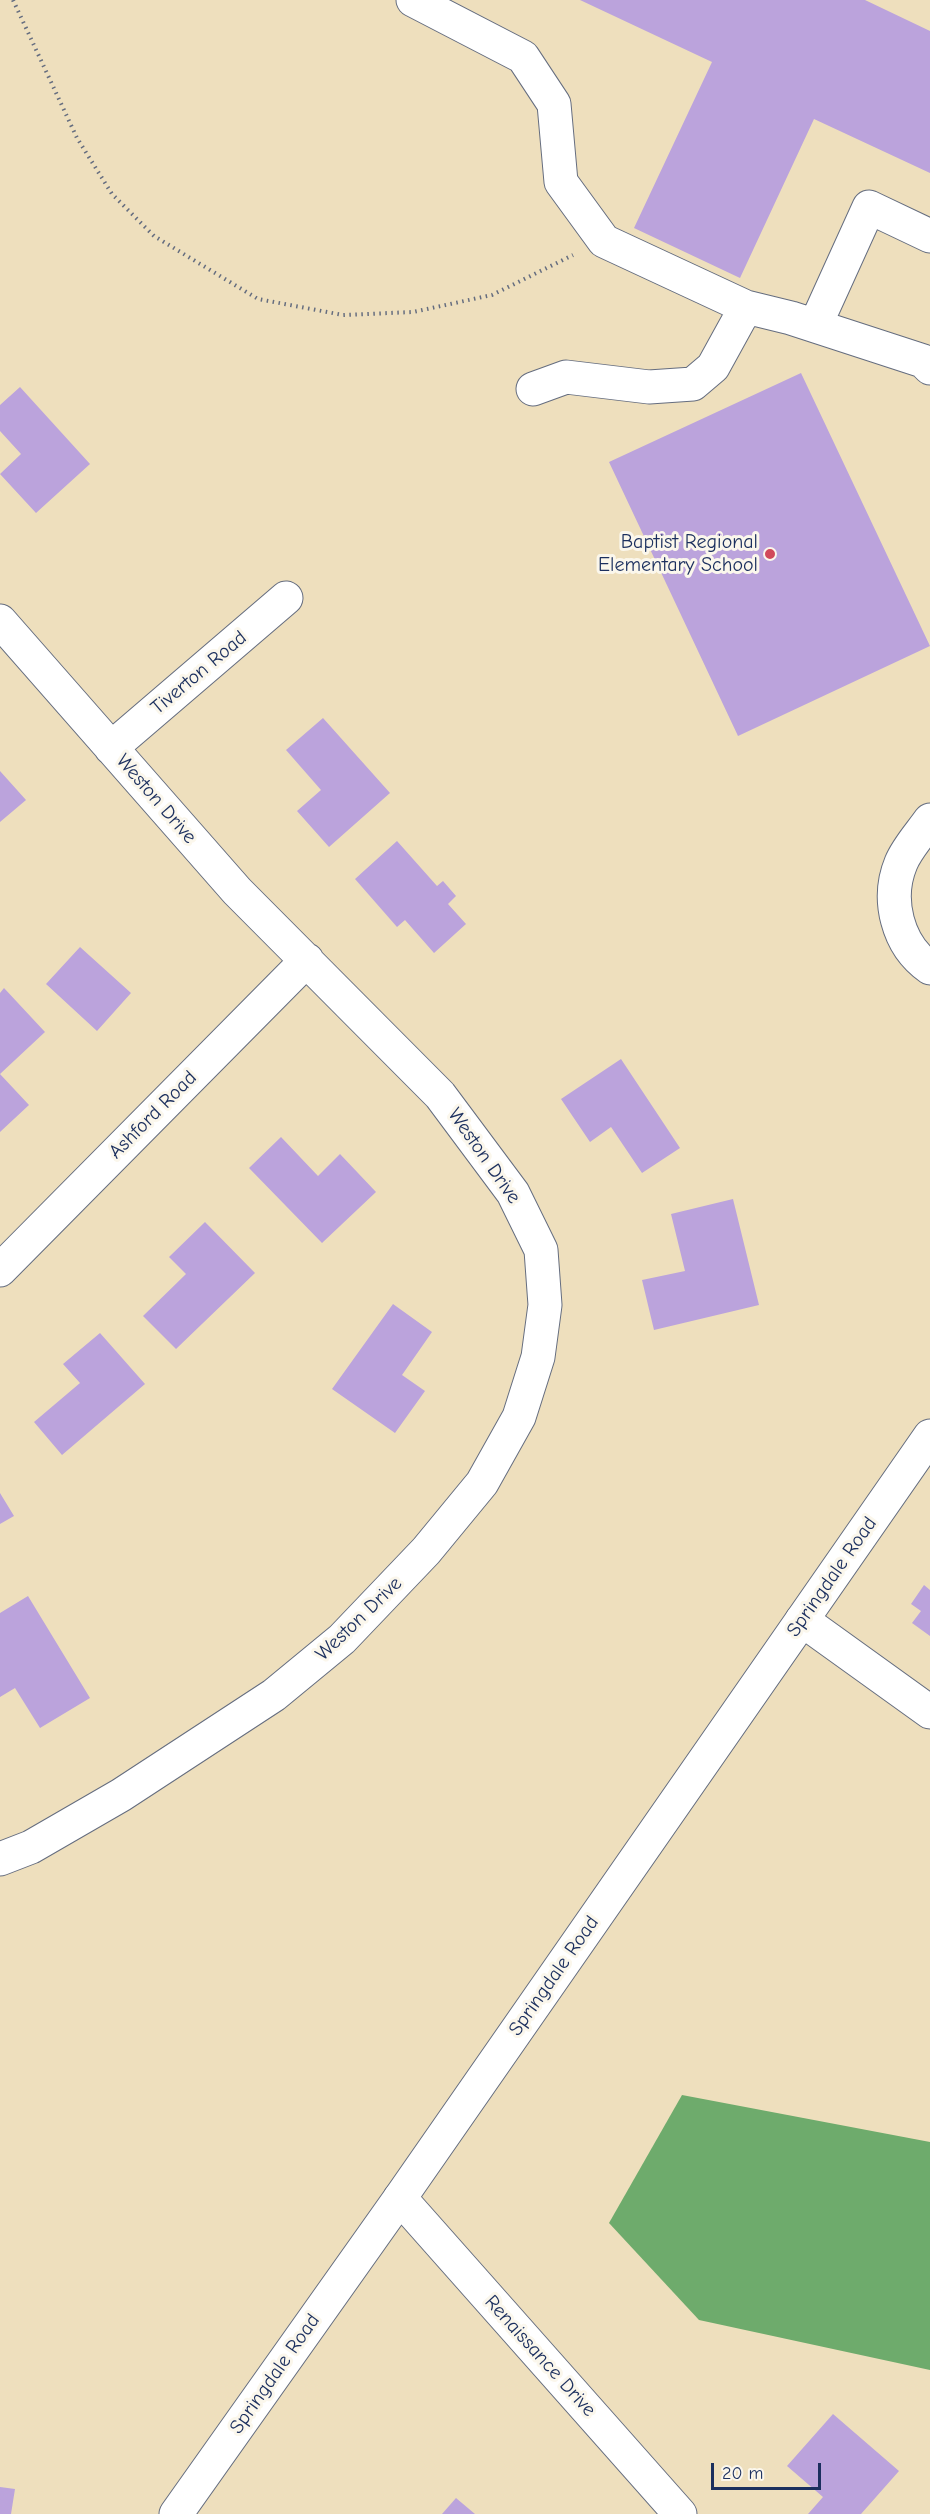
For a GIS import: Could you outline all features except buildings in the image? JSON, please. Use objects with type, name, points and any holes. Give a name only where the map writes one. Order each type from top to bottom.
[{"type":"street","points":[[413,0],[523,57],[554,104],[561,182],[604,240],[746,307],[815,326],[923,361],[930,368]]},
{"type":"street","points":[[815,326],[869,207],[930,236]]},
{"type":"street","points":[[533,389],[566,376],[649,387],[693,384],[713,367],[746,307]]},
{"type":"street","name":"Tiverton Road","points":[[111,747],[286,598]]},
{"type":"street","name":"Weston Drive","points":[[0,621],[237,891],[441,1095],[513,1193],[541,1250],[545,1305],[538,1357],[519,1417],[482,1483],[426,1551],[342,1639],[274,1695],[121,1795],[32,1847],[0,1859]]},
{"type":"street","points":[[930,820],[901,862],[895,887],[895,914],[904,940],[921,962],[930,968]]},
{"type":"street","name":"Ashford Road","points":[[0,1270],[307,960]]},
{"type":"street","name":"Springdale Road","points":[[176,2514],[400,2198],[930,1436]]},
{"type":"street","points":[[802,1620],[930,1712]]},
{"type":"street","name":"Renaissance Drive","points":[[400,2198],[680,2514]]},
{"type":"path","points":[[13,0],[77,138],[112,194],[154,236],[258,299],[343,315],[413,312],[492,296],[604,240]]},
{"type":"green space","points":[[682,2095],[930,2142],[930,2370],[699,2320],[609,2223]]},
{"type":"place","name":"Baptist Regional Elementary School","points":[[770,554]]}]
